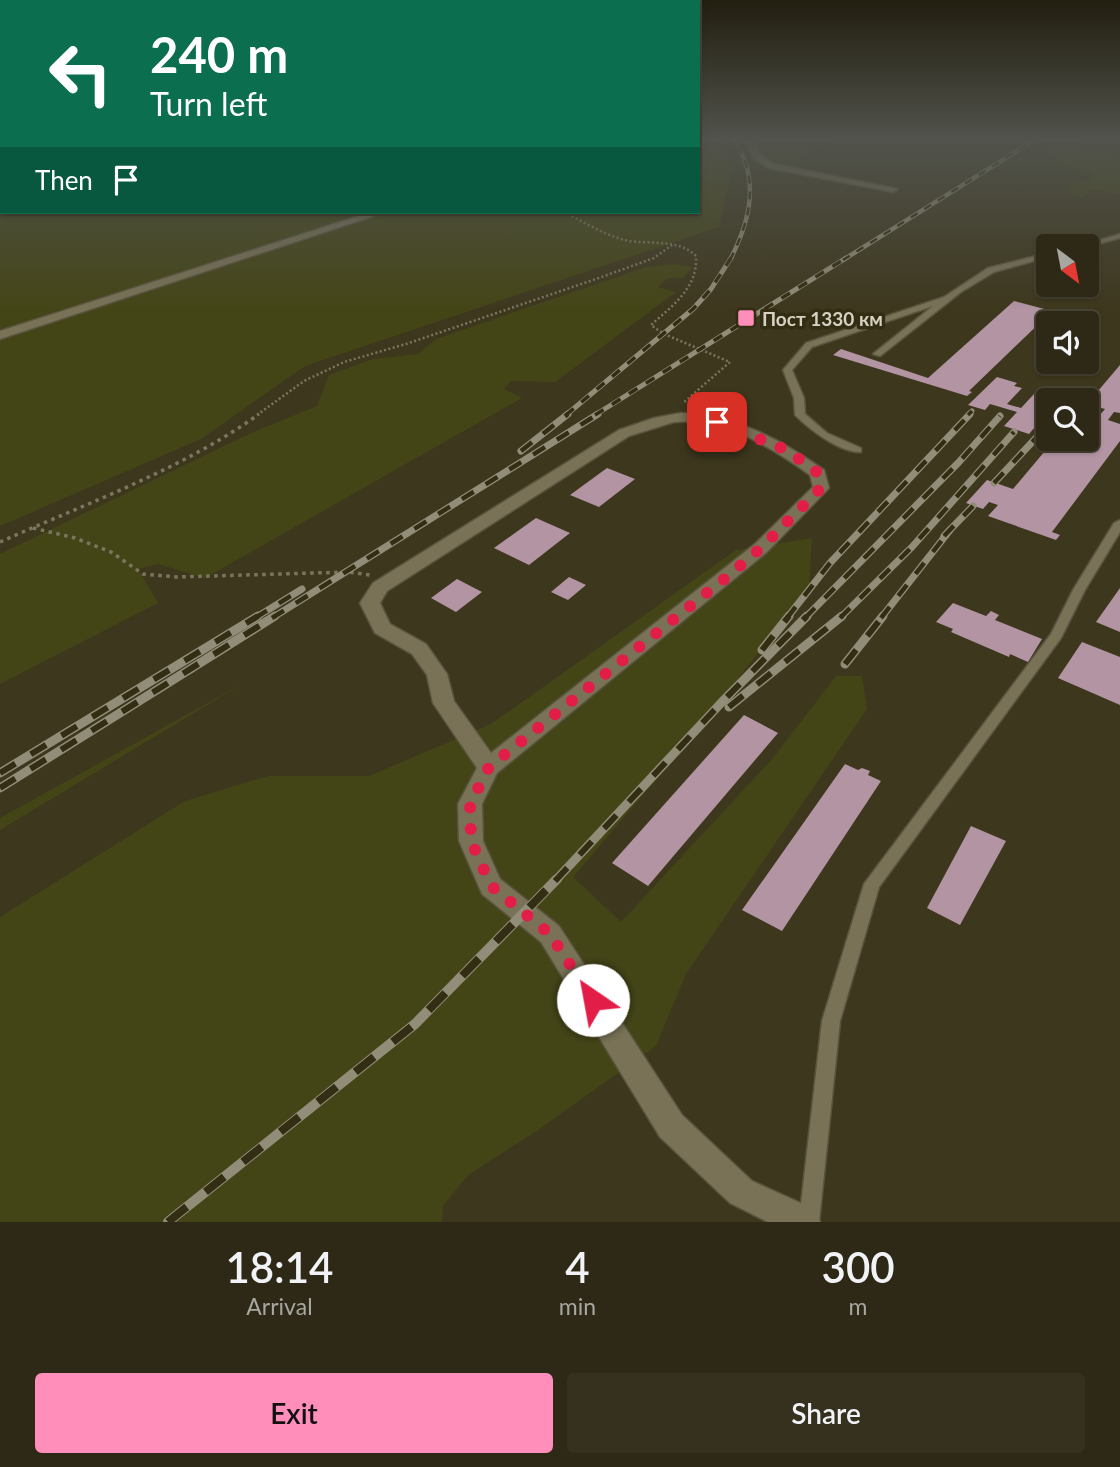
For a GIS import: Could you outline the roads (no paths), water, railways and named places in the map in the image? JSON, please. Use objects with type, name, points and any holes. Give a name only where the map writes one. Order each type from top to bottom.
[{"type":"street","points":[[0,335],[376,214]]},
{"type":"street","points":[[489,767],[444,703],[437,674],[419,649],[382,628],[370,603],[380,587],[624,433],[655,422],[682,417],[717,422],[787,450],[818,473],[821,488],[761,548],[489,767],[470,804],[471,841],[491,886],[550,934],[671,1126],[741,1192],[806,1222]]},
{"type":"lane","points":[[1099,242],[1120,236]]},
{"type":"lane","points":[[877,354],[946,299],[991,270],[1036,258]]},
{"type":"lane","points":[[857,450],[824,435],[800,415],[799,398],[787,370],[809,345],[946,299]]},
{"type":"lane","points":[[806,1222],[831,1021],[872,884],[1057,635],[1079,590],[1120,523]]},
{"type":"railway","points":[[731,258],[743,229],[750,196]]},
{"type":"railway","points":[[843,260],[945,196]]},
{"type":"railway","points":[[566,415],[693,309],[711,289],[731,258]]},
{"type":"railway","points":[[595,415],[846,258]]},
{"type":"railway","points":[[968,415],[972,411]]},
{"type":"railway","points":[[521,451],[568,414]]},
{"type":"railway","points":[[272,618],[598,414]]},
{"type":"railway","points":[[787,618],[830,563],[970,414]]},
{"type":"railway","points":[[805,618],[959,462],[1000,416]]},
{"type":"railway","points":[[840,618],[912,547],[1014,432]]},
{"type":"railway","points":[[994,483],[1036,438]]},
{"type":"railway","points":[[944,536],[973,506]]},
{"type":"railway","points":[[881,618],[950,530]]},
{"type":"railway","points":[[255,618],[302,589]]},
{"type":"railway","points":[[0,773],[258,616]]},
{"type":"railway","points":[[0,788],[275,616]]},
{"type":"railway","points":[[762,650],[789,616]]},
{"type":"railway","points":[[555,881],[722,702],[807,616]]},
{"type":"railway","points":[[729,707],[842,616]]},
{"type":"railway","points":[[845,664],[883,616]]},
{"type":"railway","points":[[168,1222],[415,1024],[557,879]]},
{"type":"place","name":"Пост 1330 км","points":[[746,318]]}]
